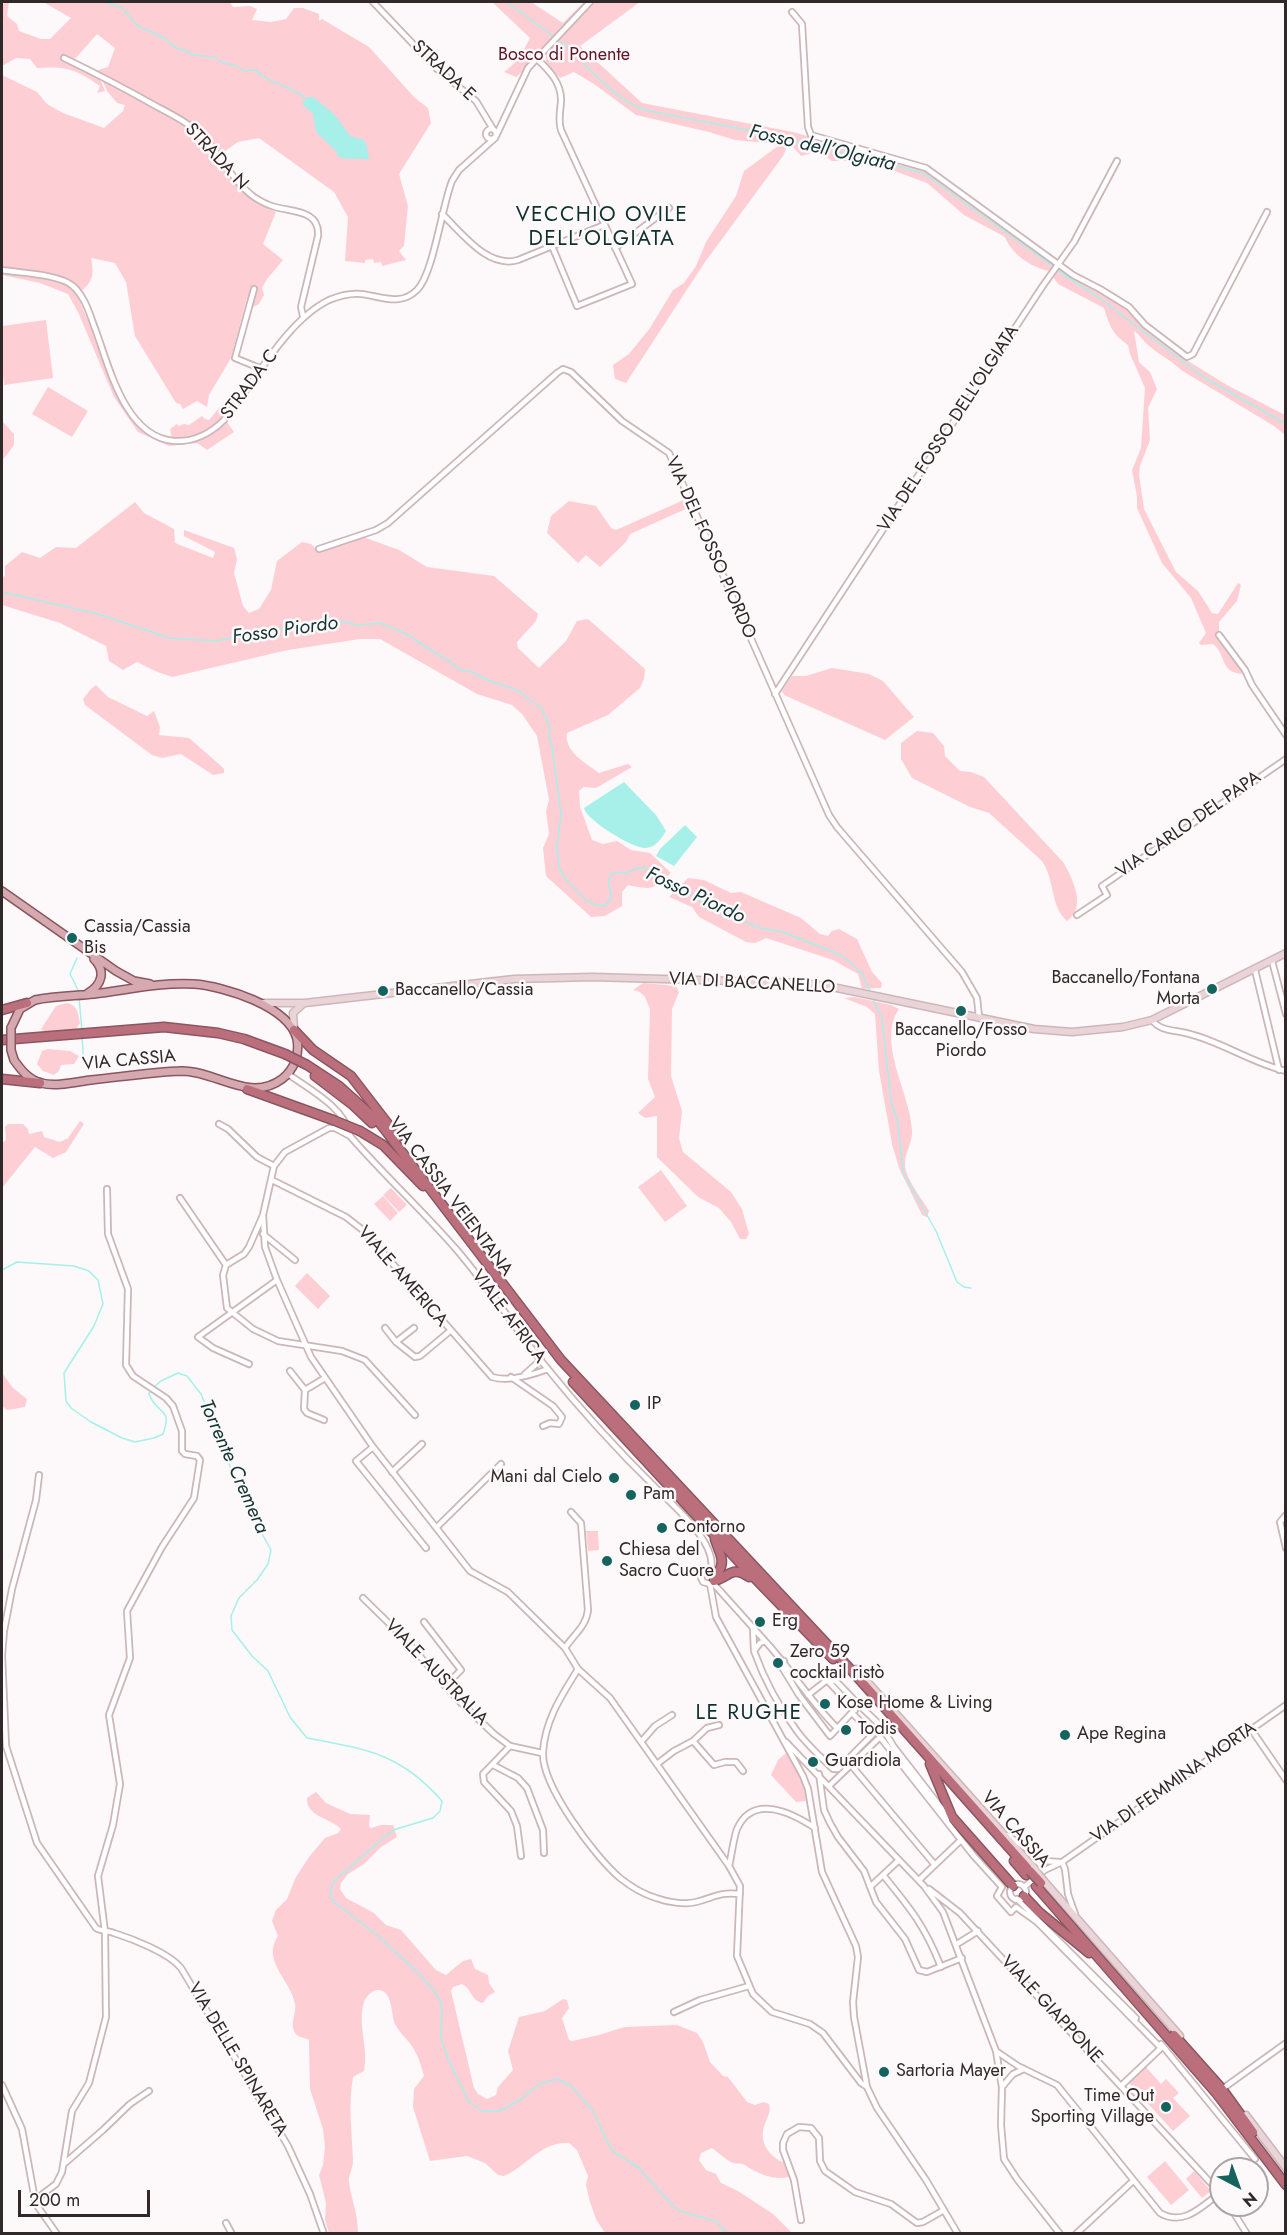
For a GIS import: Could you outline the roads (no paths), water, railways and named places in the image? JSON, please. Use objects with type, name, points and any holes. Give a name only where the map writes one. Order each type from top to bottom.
[{"type":"highway","points":[[2,1010],[27,1003]]},
{"type":"highway","points":[[294,1030],[313,1050],[342,1068],[360,1086],[419,1166],[425,1185]]},
{"type":"highway","name":"VIA CASSIA VEIENTANA","points":[[2,1046],[86,1036],[155,1033],[193,1035],[242,1045],[284,1057],[306,1067],[374,1125],[425,1185],[556,1363],[714,1535]]},
{"type":"highway","name":"VIA CASSIA VEIENTANA","points":[[2,1040],[75,1037]]},
{"type":"highway","points":[[2,1079],[40,1083]]},
{"type":"highway","points":[[247,1089],[360,1131],[383,1145],[425,1185]]},
{"type":"highway","name":"VIA CASSIA VEIENTANA","points":[[436,1200],[561,1360],[707,1517]]},
{"type":"highway","name":"VIA CASSIA","points":[[707,1517],[853,1672],[1030,1872],[1107,1967],[1217,2094],[1286,2185]]},
{"type":"highway","points":[[712,1578],[722,1567],[722,1557],[714,1535]]},
{"type":"highway","name":"VIA CASSIA","points":[[714,1535],[1030,1872]]},
{"type":"highway","points":[[749,1562],[760,1567],[804,1614]]},
{"type":"highway","points":[[712,1578],[740,1572],[762,1585]]},
{"type":"highway","points":[[930,1764],[952,1817],[1012,1887]]},
{"type":"highway","name":"VIA CASSIA","points":[[1040,1884],[1222,2089],[1286,2176]]},
{"type":"highway","points":[[1021,1898],[1107,1967]]},
{"type":"main road","points":[[2,891],[88,952],[134,981],[161,986]]},
{"type":"main road","points":[[81,995],[97,987],[101,978],[100,966],[88,952]]},
{"type":"main road","points":[[40,1083],[25,1073],[14,1060],[11,1050],[11,1028],[17,1013],[27,1003],[45,998],[180,984],[206,986],[260,1003],[282,1015],[294,1030],[298,1045],[297,1056],[288,1074],[271,1085],[247,1089]]},
{"type":"main road","name":"VIA CASSIA","points":[[40,1083],[65,1083],[183,1071],[204,1074],[247,1089]]},
{"type":"street","name":"STRADA E","points":[[373,2],[437,69],[471,95],[482,107],[495,133]]},
{"type":"street","name":"STRADA C","points":[[2,270],[58,279],[75,288],[87,307],[128,410],[143,428],[159,437],[187,441],[211,431],[226,417],[303,316],[328,300],[346,295],[362,294],[394,300],[414,293],[421,286],[454,178],[481,151],[502,125],[523,76],[536,58],[590,2]]},
{"type":"street","points":[[792,12],[802,24],[808,127],[811,135],[926,168],[1057,267],[1100,289],[1129,308],[1145,325],[1187,357],[1193,354],[1268,212]]},
{"type":"street","name":"STRADA N","points":[[64,58],[124,87],[185,122],[204,138],[242,185],[256,198],[274,207],[300,211],[314,220],[318,229],[318,239],[303,297],[301,308],[303,316]]},
{"type":"street","points":[[536,58],[559,85],[560,128],[632,284],[577,306],[552,246]]},
{"type":"street","name":"STRADA E","points":[[486,116],[486,133]]},
{"type":"street","points":[[489,130],[495,133],[489,138],[486,133],[489,130]]},
{"type":"street","name":"STRADA C","points":[[481,151],[486,133]]},
{"type":"street","name":"VIA DEL FOSSO DELL'OLGIATA","points":[[775,694],[1074,242],[1117,161]]},
{"type":"street","points":[[615,248],[669,208]]},
{"type":"street","points":[[442,214],[479,248],[500,262],[514,261],[604,225]]},
{"type":"street","points":[[254,289],[235,358],[262,369]]},
{"type":"street","name":"VIA DEL FOSSO PIORDO","points":[[319,549],[376,530],[388,523],[557,373],[567,370],[622,421],[666,450],[671,456],[818,795],[834,822],[962,972],[977,998],[979,1017]]},
{"type":"street","points":[[1219,635],[1245,670],[1252,685],[1286,735]]},
{"type":"street","name":"VIA CARLO DEL PAPA","points":[[1077,915],[1107,895],[1102,886],[1286,759]]},
{"type":"street","name":"VIA DI BACCANELLO","points":[[260,1003],[305,1003],[514,979],[592,976],[804,983],[1058,1032],[1123,1027],[1152,1020],[1286,953]]},
{"type":"street","points":[[1272,961],[1286,1014]]},
{"type":"street","points":[[1255,970],[1279,1070]]},
{"type":"street","points":[[294,1030],[293,1012],[305,1003]]},
{"type":"street","points":[[1152,1020],[1159,1027],[1197,1035],[1286,1071]]},
{"type":"street","name":"VIALE AFRICA","points":[[288,1074],[336,1110],[349,1130],[350,1136],[457,1250],[548,1370],[596,1428],[703,1538],[712,1563],[716,1617],[785,1740],[808,1789],[822,1872],[856,1946],[858,1957],[853,2002],[854,2017],[867,2087]]},
{"type":"street","points":[[219,1124],[228,1129],[257,1156],[274,1166]]},
{"type":"street","points":[[350,1136],[335,1128],[329,1128],[285,1152],[274,1166],[263,1215],[249,1247],[244,1254],[226,1265],[223,1275],[227,1308],[253,1329],[278,1341],[342,1351],[365,1360],[415,1416]]},
{"type":"street","name":"VIALE AMERICA","points":[[272,1180],[357,1225],[393,1262],[450,1331],[492,1377],[523,1376],[548,1370]]},
{"type":"street","points":[[35,2200],[57,2183],[65,2163],[72,2109],[88,2086],[104,2030],[107,2003],[105,1932],[98,1873],[113,1825],[120,1784],[109,1715],[130,1658],[127,1611],[162,1547],[194,1498],[199,1478],[200,1461],[197,1456],[185,1454],[182,1451],[182,1431],[173,1406],[157,1392],[140,1382],[126,1365],[128,1289],[108,1234],[107,1189]]},
{"type":"street","points":[[180,1198],[226,1265]]},
{"type":"street","points":[[263,1215],[262,1234],[277,1280],[311,1357],[325,1378],[392,1472],[470,1571],[508,1592],[565,1648],[578,1669],[609,1698],[738,1879],[740,1894],[737,1956],[749,1986],[759,2001],[772,2012],[810,2024],[823,2033],[861,2083],[867,2087],[877,2108],[945,2210],[958,2234]]},
{"type":"street","points":[[262,1234],[295,1260]]},
{"type":"street","points":[[249,1364],[213,1348],[198,1337],[277,1280]]},
{"type":"street","points":[[385,1328],[410,1355],[417,1357],[450,1331]]},
{"type":"street","points":[[396,1342],[414,1328]]},
{"type":"street","points":[[523,1376],[541,1360]]},
{"type":"street","points":[[290,1371],[305,1390],[304,1409],[307,1413],[324,1420]]},
{"type":"street","points":[[511,1377],[553,1406],[562,1417],[559,1424],[550,1423],[543,1426]]},
{"type":"street","points":[[305,1390],[325,1378]]},
{"type":"street","points":[[392,1472],[422,1444]]},
{"type":"street","points":[[374,1447],[356,1461],[426,1548]]},
{"type":"street","points":[[437,1527],[501,1464]]},
{"type":"street","points":[[39,1475],[36,1500],[12,1588],[4,1631],[2,1698],[8,1755],[36,1840],[92,1923],[105,1932]]},
{"type":"street","points":[[565,1648],[587,1621],[588,1610],[581,1522],[571,1512]]},
{"type":"street","points":[[1286,1515],[1280,1521],[1286,1548]]},
{"type":"street","name":"VIALE AFRICA","points":[[712,1578],[765,1641]]},
{"type":"street","name":"VIALE AUSTRALIA","points":[[363,1598],[405,1639],[445,1686],[483,1724],[510,1746],[542,1753]]},
{"type":"street","points":[[804,1614],[930,1751],[999,1830],[1030,1872]]},
{"type":"street","points":[[424,1622],[461,1670],[445,1686]]},
{"type":"street","points":[[753,1627],[754,1651],[760,1668],[778,1701],[797,1731],[833,1769],[838,1769],[882,1726]]},
{"type":"street","points":[[754,1651],[760,1643],[765,1641],[784,1661],[808,1695],[837,1728]]},
{"type":"street","points":[[784,1661],[780,1664],[794,1688],[830,1736],[855,1709]]},
{"type":"street","points":[[578,1669],[554,1708],[545,1734],[542,1753],[547,1773],[563,1807],[592,1847],[620,1877],[636,1889],[656,1898],[681,1903],[694,1903],[723,1893],[740,1894]]},
{"type":"street","points":[[808,1695],[827,1680],[836,1681],[873,1734]]},
{"type":"street","name":"VIA DI FEMMINA MORTA","points":[[1024,1887],[1044,1870],[1062,1862],[1286,1705]]},
{"type":"street","points":[[855,1709],[882,1726],[894,1747],[933,1798],[1012,1887],[1011,1896],[1021,1898],[1163,2046],[1253,2157]]},
{"type":"street","points":[[641,1742],[655,1726],[672,1715]]},
{"type":"street","points":[[657,1764],[674,1751],[693,1741],[707,1728],[719,1725]]},
{"type":"street","points":[[1251,1729],[1286,1780]]},
{"type":"street","points":[[829,1786],[880,1737],[961,1840],[1002,1887],[997,1896],[1011,1911],[1016,1907],[1037,1922],[1161,2048],[1121,2086]]},
{"type":"street","name":"VIALE GIAPPONE","points":[[785,1740],[919,1880],[943,1912],[996,2051],[1002,2087],[1004,2159],[1060,2234]]},
{"type":"street","points":[[693,1741],[714,1765],[725,1761],[736,1762],[742,1771]]},
{"type":"street","points":[[510,1746],[483,1774],[484,1782],[511,1811],[517,1826],[521,1856]]},
{"type":"street","points":[[493,1765],[518,1779],[527,1788],[543,1830],[544,1853]]},
{"type":"street","points":[[851,1765],[935,1864]]},
{"type":"street","points":[[819,1774],[824,1810],[838,1837],[865,1873],[879,1906],[905,1939],[920,1971],[927,1972],[962,1958]]},
{"type":"street","points":[[729,1866],[736,1830],[750,1813],[775,1808],[795,1815],[814,1828]]},
{"type":"street","points":[[999,1830],[1044,1861],[1062,1862],[1068,1894],[1076,1916]]},
{"type":"street","points":[[919,1880],[961,1840]]},
{"type":"street","points":[[870,1887],[899,1860]]},
{"type":"street","points":[[1044,1861],[1044,1870]]},
{"type":"street","points":[[883,1875],[917,1917],[931,1941],[941,1966]]},
{"type":"street","points":[[1012,1887],[1017,1884],[1024,1887],[1026,1892],[1021,1898]]},
{"type":"street","points":[[1040,1884],[1076,1916],[1225,2087],[1286,2168]]},
{"type":"street","name":"VIALE GIAPPONE","points":[[924,1886],[951,1904],[978,1931],[1209,2180]]},
{"type":"street","points":[[957,1944],[978,1931]]},
{"type":"street","name":"VIA DELLE SPINARETA","points":[[105,1932],[114,1933],[168,1956],[181,1968],[286,2141],[310,2194],[324,2234]]},
{"type":"street","points":[[674,2012],[700,2000],[749,1986]]},
{"type":"street","points":[[1225,2087],[1286,2043]]},
{"type":"street","points":[[996,2051],[1024,2069],[1050,2080],[1058,2087],[1157,2210],[1171,2217],[1190,2215],[1209,2202]]},
{"type":"street","points":[[1002,2087],[1013,2074],[1024,2069]]},
{"type":"street","points":[[2,2085],[22,2129],[35,2200],[57,2234]]},
{"type":"street","points":[[65,2163],[130,2104],[149,2091]]},
{"type":"street","points":[[801,2220],[794,2180],[783,2146],[787,2134],[801,2127],[811,2128],[817,2134],[820,2161],[825,2171],[855,2192],[891,2204],[917,2223],[945,2210]]},
{"type":"street","points":[[1076,2234],[1133,2181]]},
{"type":"street","points":[[1237,2217],[1248,2234]]},
{"type":"street","points":[[226,2223],[232,2234]]},
{"type":"water","points":[[308,97],[313,97],[334,114],[350,136],[364,140],[369,160],[339,157],[316,132],[313,114],[302,104]]},
{"type":"water","points":[[624,782],[656,815],[666,831],[655,845],[639,847],[621,839],[601,826],[584,808]]},
{"type":"water","points":[[685,825],[697,837],[674,866],[656,856],[660,849]]},
{"type":"waterway","points":[[104,2],[121,7],[138,26],[166,39],[174,47],[193,55],[214,57],[244,71],[256,70],[267,79],[295,91],[306,99]]},
{"type":"waterway","name":"Fosso dell’Olgiata","points":[[507,2],[554,37]]},
{"type":"waterway","name":"Fosso dell’Olgiata","points":[[558,40],[620,97],[644,110],[763,133],[923,173],[1054,267]]},
{"type":"waterway","points":[[1057,270],[1098,297],[1205,378],[1286,424]]},
{"type":"waterway","name":"Fosso Piordo","points":[[2,592],[98,614],[169,638],[215,641],[317,623],[343,622],[358,625],[380,623],[409,635],[460,670],[472,672],[487,680],[517,690],[542,709],[550,728],[549,736],[561,814],[557,847],[559,868],[567,881],[587,901],[605,906],[611,898],[608,882],[613,873],[627,873],[637,868],[644,868],[668,878],[710,908],[760,928],[783,932],[841,955],[861,972],[870,991]]},
{"type":"waterway","points":[[77,958],[70,974],[79,992]]},
{"type":"waterway","points":[[79,997],[82,1031]]},
{"type":"waterway","name":"Fosso Piordo","points":[[873,999],[882,1018],[891,1101],[898,1123],[903,1173],[936,1231],[957,1282],[964,1287],[971,1288]]},
{"type":"waterway","points":[[82,1036],[84,1065]]},
{"type":"waterway","name":"Torrente Cremera","points":[[2,1270],[17,1262],[74,1266],[89,1271],[98,1280],[103,1304],[94,1326],[64,1373],[66,1401],[71,1408],[91,1422],[122,1438],[135,1442],[154,1438],[163,1434],[166,1419],[163,1412],[152,1401],[149,1394],[151,1391]]},
{"type":"waterway","name":"Torrente Cremera","points":[[154,1387],[178,1373],[187,1376],[201,1394],[243,1499],[271,1550],[268,1564],[257,1580],[239,1598],[231,1616],[232,1630],[252,1656],[268,1671],[290,1717],[307,1738],[365,1750],[396,1763],[427,1785],[442,1801],[440,1811],[433,1818],[393,1830],[334,1881],[330,1893],[333,1901],[372,1931],[420,1974],[438,1996],[442,2007],[441,2038],[448,2059],[469,2102],[482,2111],[500,2111],[523,2098],[539,2084],[557,2079],[570,2085],[593,2111],[612,2151],[639,2168],[679,2211],[716,2221],[727,2234]]},
{"type":"place","name":"Cassia/Cassia Bis","points":[[72,938]]},
{"type":"place","name":"Baccanello/Fontana Morta","points":[[1212,989]]},
{"type":"place","name":"Baccanello/Cassia","points":[[383,991]]},
{"type":"place","name":"Baccanello/Fosso Piordo","points":[[961,1011]]},
{"type":"place","name":"IP","points":[[635,1405]]},
{"type":"place","name":"Mani dal Cielo","points":[[614,1478]]},
{"type":"place","name":"Pam","points":[[631,1495]]},
{"type":"place","name":"Contorno","points":[[662,1528]]},
{"type":"place","name":"Chiesa del Sacro Cuore","points":[[607,1561]]},
{"type":"place","name":"Erg","points":[[760,1622]]},
{"type":"place","name":"Zero 59 cocktail ristò","points":[[778,1663]]},
{"type":"place","name":"Kose Home & Living","points":[[825,1704]]},
{"type":"place","name":"Todis","points":[[846,1730]]},
{"type":"place","name":"Ape Regina","points":[[1065,1735]]},
{"type":"place","name":"Guardiola","points":[[813,1762]]},
{"type":"place","name":"Sartoria Mayer","points":[[884,2072]]},
{"type":"place","name":"Time Out Sporting Village","points":[[1166,2107]]},
{"type":"district","name":"VECCHIO OVILE DELL'OLGIATA","points":[[602,228]]},
{"type":"district","name":"LE RUGHE","points":[[749,1714]]},
{"type":"park label","name":"Bosco di Ponente","points":[[564,56]]}]
